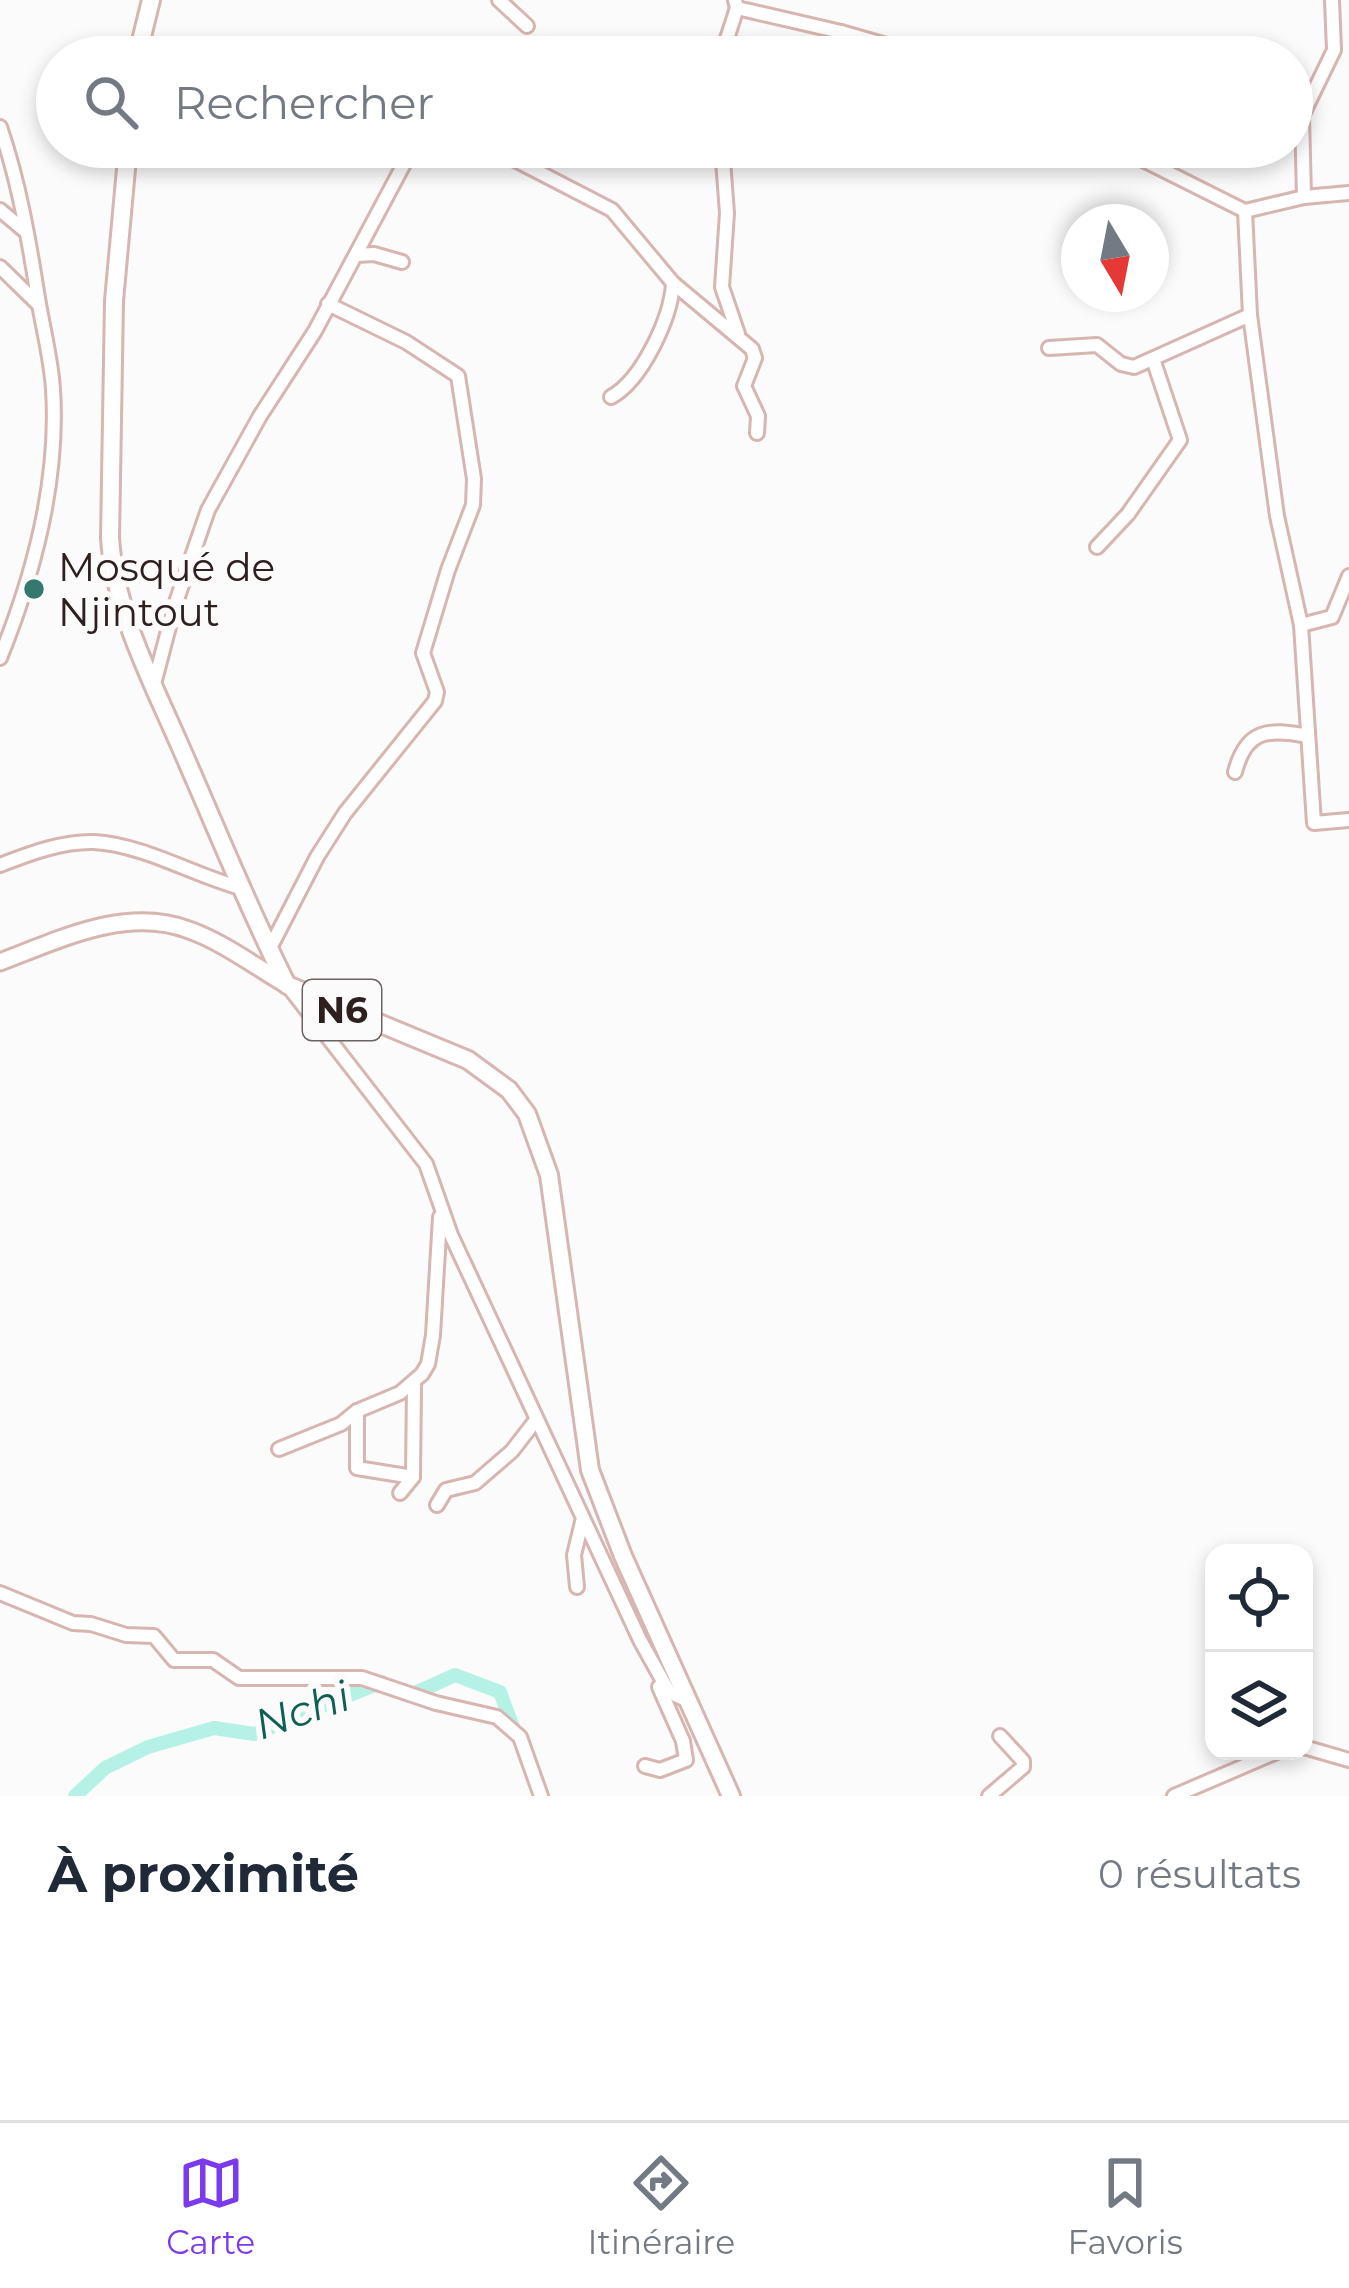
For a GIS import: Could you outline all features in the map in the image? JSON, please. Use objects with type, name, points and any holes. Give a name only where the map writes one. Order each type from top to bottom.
[{"type":"highway","points":[[141,36],[151,0]]},
{"type":"highway","name":"N6","points":[[126,168],[114,301],[110,538],[118,592],[241,888],[287,985],[468,1060],[509,1090],[527,1114],[549,1175],[590,1470],[622,1556],[731,1796]]},
{"type":"main road","points":[[0,962],[97,927],[160,923],[204,937],[287,985]]},
{"type":"street","points":[[500,0],[526,26]]},
{"type":"street","points":[[1313,93],[1334,50],[1332,0]]},
{"type":"street","points":[[727,36],[736,4],[855,36]]},
{"type":"street","points":[[840,36],[841,32]]},
{"type":"street","points":[[0,128],[26,232],[52,371],[52,451],[34,562],[0,658]]},
{"type":"street","points":[[154,684],[208,510],[357,255],[402,168]]},
{"type":"street","points":[[531,168],[612,210],[673,283],[756,353],[744,386],[756,409],[757,433]]},
{"type":"street","points":[[724,168],[727,212],[722,287],[742,342]]},
{"type":"street","points":[[1159,168],[1245,211],[1304,197],[1349,193]]},
{"type":"street","points":[[1303,168],[1304,197]]},
{"type":"street","points":[[0,211],[26,232]]},
{"type":"street","points":[[1245,211],[1250,315],[1277,516],[1301,625],[1315,823],[1349,820]]},
{"type":"street","points":[[357,255],[374,254],[402,262]]},
{"type":"street","points":[[0,267],[39,305]]},
{"type":"street","points":[[610,398],[630,381],[662,329],[672,303],[673,283]]},
{"type":"street","points":[[269,950],[345,813],[435,701],[437,692],[423,653],[473,505],[458,376],[406,342],[328,304]]},
{"type":"street","points":[[1048,349],[1097,345],[1128,368],[1250,315]]},
{"type":"street","points":[[1097,547],[1128,514],[1180,440],[1153,359]]},
{"type":"street","points":[[1301,625],[1332,617],[1349,576]]},
{"type":"street","points":[[1235,772],[1242,746],[1249,741],[1275,732],[1308,736]]},
{"type":"street","points":[[0,865],[44,850],[92,842],[137,851],[241,888]]},
{"type":"street","points":[[287,985],[419,1154],[582,1522],[668,1692],[686,1700]]},
{"type":"street","points":[[279,1449],[341,1424],[357,1411],[414,1385],[430,1352],[441,1210]]},
{"type":"street","points":[[400,1493],[413,1477],[414,1385]]},
{"type":"street","points":[[357,1411],[357,1468],[413,1477]]},
{"type":"street","points":[[437,1505],[446,1490],[469,1486],[491,1471],[536,1420]]},
{"type":"street","points":[[578,1587],[574,1555],[582,1522]]},
{"type":"street","points":[[0,1593],[75,1623],[154,1636],[174,1660],[213,1660],[239,1678],[362,1678],[496,1717],[520,1737],[541,1796]]},
{"type":"street","points":[[645,1766],[659,1770],[686,1760],[654,1668]]},
{"type":"street","points":[[989,1796],[1023,1767],[1000,1736]]},
{"type":"street","points":[[1313,1750],[1349,1760]]},
{"type":"street","points":[[1174,1796],[1258,1760]]},
{"type":"waterway","name":"Nchi","points":[[403,1690],[413,1694],[455,1675],[500,1692],[514,1730]]},
{"type":"waterway","name":"Nchi","points":[[75,1796],[105,1768],[148,1747],[214,1728],[254,1734],[382,1682]]},
{"type":"place","name":"Mosqué de Njintout","points":[[34,589]]}]
